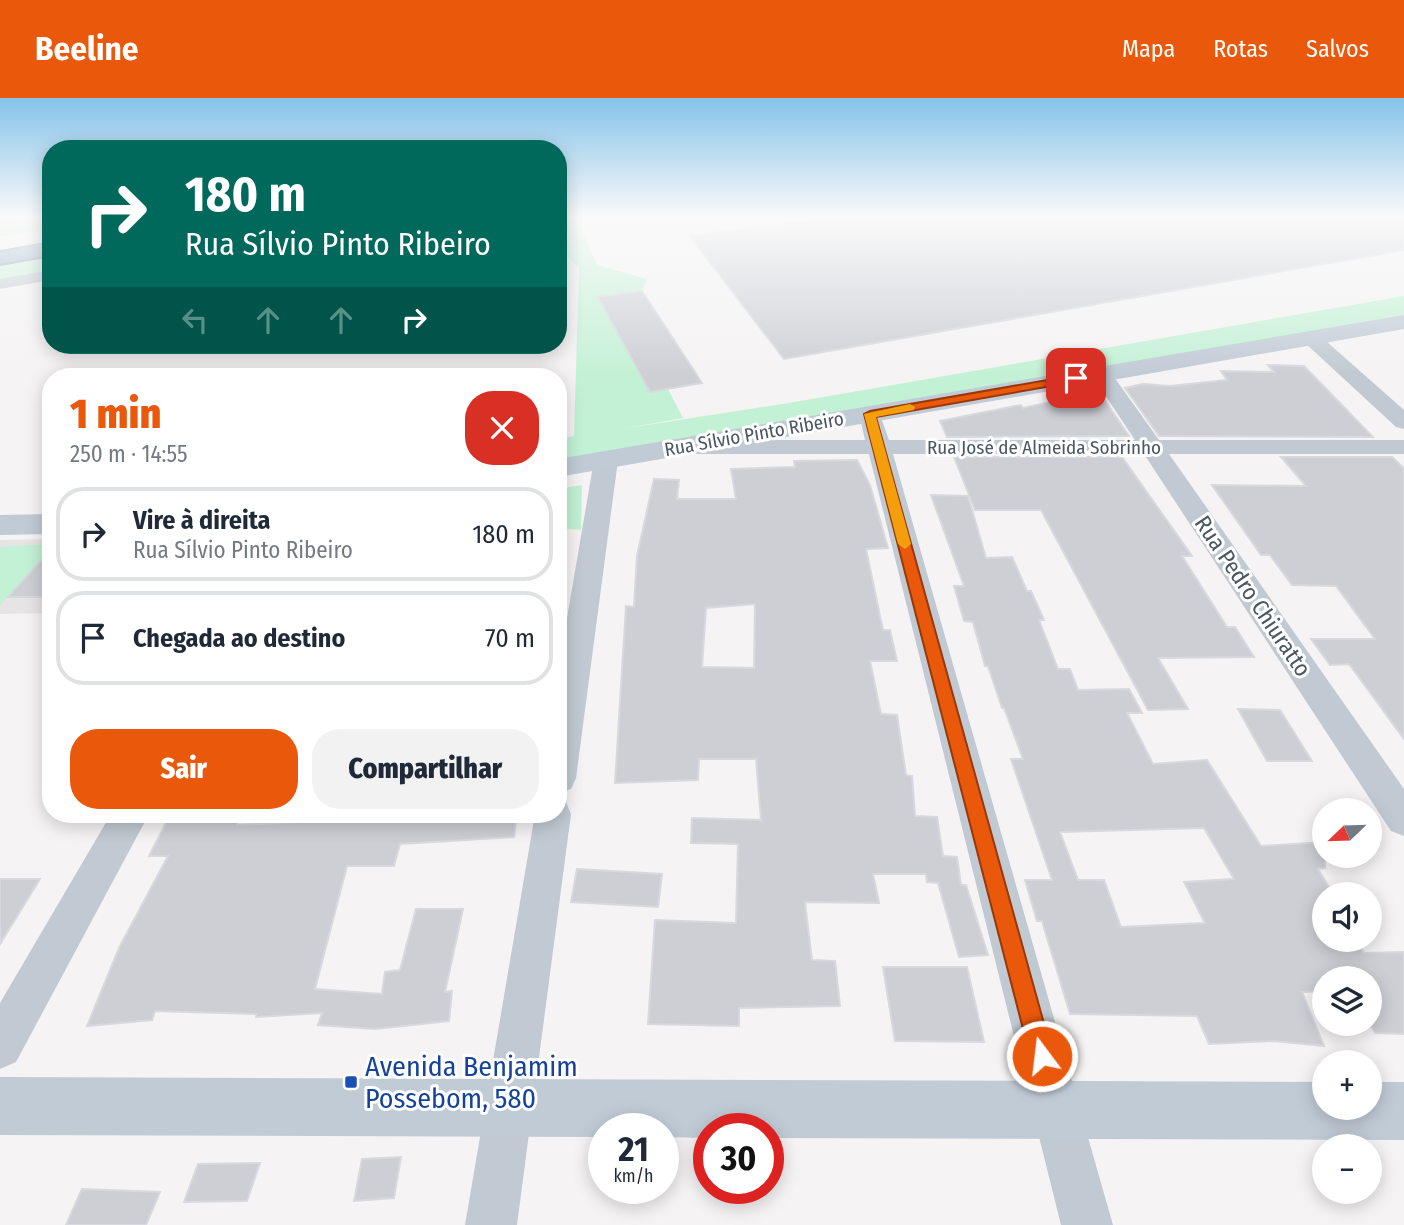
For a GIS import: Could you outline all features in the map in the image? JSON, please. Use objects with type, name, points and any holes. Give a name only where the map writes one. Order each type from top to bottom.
[{"type":"street","points":[[0,284],[42,277]]},
{"type":"street","name":"Rua Sílvio Pinto Ribeiro","points":[[567,466],[684,446],[874,430],[1102,374],[1404,321]]},
{"type":"street","points":[[1311,338],[1404,422]]},
{"type":"street","name":"Rua Pedro Chiuratto","points":[[1102,374],[1404,819]]},
{"type":"street","points":[[874,430],[1087,1225]]},
{"type":"street","name":"Rua José de Almeida Sobrinho","points":[[874,430],[1152,447],[1404,447]]},
{"type":"street","points":[[567,718],[606,460]]},
{"type":"street","points":[[0,525],[42,524]]},
{"type":"street","points":[[0,1046],[126,823]]},
{"type":"street","points":[[491,1225],[552,823]]},
{"type":"street","points":[[0,1106],[1404,1111]]},
{"type":"shaded area","points":[[42,539],[42,613],[0,614],[0,540]]},
{"type":"green space","points":[[0,270],[42,270],[42,273],[0,280]]},
{"type":"green space","points":[[579,270],[613,270],[647,279],[642,291],[598,297],[650,392],[668,389],[683,418],[621,429],[789,403],[1404,296],[1404,318],[567,460],[567,437],[574,436]]},
{"type":"green space","points":[[582,485],[581,530],[567,529],[567,488]]},
{"type":"green space","points":[[42,545],[42,559],[0,605],[0,547]]},
{"type":"building","points":[[716,270],[1293,270],[784,359]]},
{"type":"building","points":[[642,291],[702,383],[650,392],[598,297]]},
{"type":"building","points":[[1268,365],[1304,366],[1373,437],[1159,436],[1125,388],[1143,384],[1170,386],[1227,380],[1221,371],[1274,372]]},
{"type":"building","points":[[1100,393],[1129,436],[947,437],[940,421],[1021,405],[1023,408]]},
{"type":"building","points":[[954,457],[1122,457],[1192,556],[1182,556],[1227,627],[1235,627],[1254,657],[1158,658],[1188,709],[1148,710],[1041,510],[975,510]]},
{"type":"building","points":[[1281,457],[1392,457],[1404,468],[1404,739],[1349,664],[1330,665],[1311,639],[1375,639],[1336,586],[1292,585],[1270,555],[1261,555],[1212,485],[1306,486]]},
{"type":"building","points":[[857,460],[870,485],[888,548],[866,549],[883,630],[890,630],[897,661],[870,661],[881,714],[897,715],[906,775],[912,776],[915,816],[937,817],[943,856],[957,857],[961,885],[966,885],[988,955],[959,957],[938,883],[927,882],[926,874],[873,874],[879,903],[805,902],[812,960],[835,961],[840,1006],[739,1008],[739,1026],[648,1024],[655,920],[736,923],[738,844],[691,843],[692,818],[761,820],[756,759],[699,759],[698,780],[615,783],[626,606],[634,607],[637,556],[654,479],[679,480],[677,499],[736,499],[731,469],[795,467],[794,461]],"holes":[[[755,604],[754,668],[702,667],[706,608]]]},
{"type":"building","points":[[931,495],[968,496],[986,558],[1012,557],[1044,620],[1039,620],[1058,669],[1070,669],[1078,690],[1129,689],[1142,713],[1127,713],[1153,764],[1207,760],[1261,846],[1312,843],[1312,868],[1325,868],[1318,869],[1326,882],[1312,882],[1312,952],[1404,952],[1404,1034],[1382,1033],[1382,966],[1312,966],[1312,992],[1302,992],[1312,1017],[1312,1036],[1320,1036],[1324,1046],[1274,1041],[1209,1044],[1197,1016],[1070,1014],[1042,921],[1037,921],[1025,880],[1052,880],[1011,759],[1023,759],[988,666],[985,666],[973,622],[964,621],[954,586],[964,586]],"holes":[[[1204,828],[1234,879],[1184,882],[1205,923],[1121,927],[1104,880],[1078,880],[1060,832]]]},
{"type":"building","points":[[42,559],[42,597],[8,597]]},
{"type":"building","points":[[1238,709],[1280,710],[1312,761],[1267,761]]},
{"type":"building","points":[[166,823],[238,823],[237,825],[516,823],[514,837],[400,844],[394,866],[347,866],[315,989],[382,994],[385,972],[400,970],[416,909],[463,909],[445,992],[452,991],[449,1021],[375,1029],[318,1025],[322,1013],[256,1017],[257,1014],[155,1011],[152,1020],[87,1026],[119,948],[168,856],[149,856]]},
{"type":"building","points":[[577,869],[662,874],[658,907],[571,902]]},
{"type":"building","points":[[0,879],[40,879],[0,944]]},
{"type":"building","points":[[883,967],[967,967],[984,1042],[895,1041]]},
{"type":"building","points":[[401,1157],[394,1198],[354,1201],[362,1159]]},
{"type":"building","points":[[260,1163],[247,1201],[184,1202],[198,1164]]},
{"type":"building","points":[[82,1189],[160,1192],[146,1225],[66,1225]]},
{"type":"slow traffic","points":[[905,544],[870,414],[910,407]]},
{"type":"place","name":"Avenida Benjamim Possebom, 580","points":[[351,1082]]},
{"type":"route","points":[[1042,1056],[870,414],[1076,378]]}]
